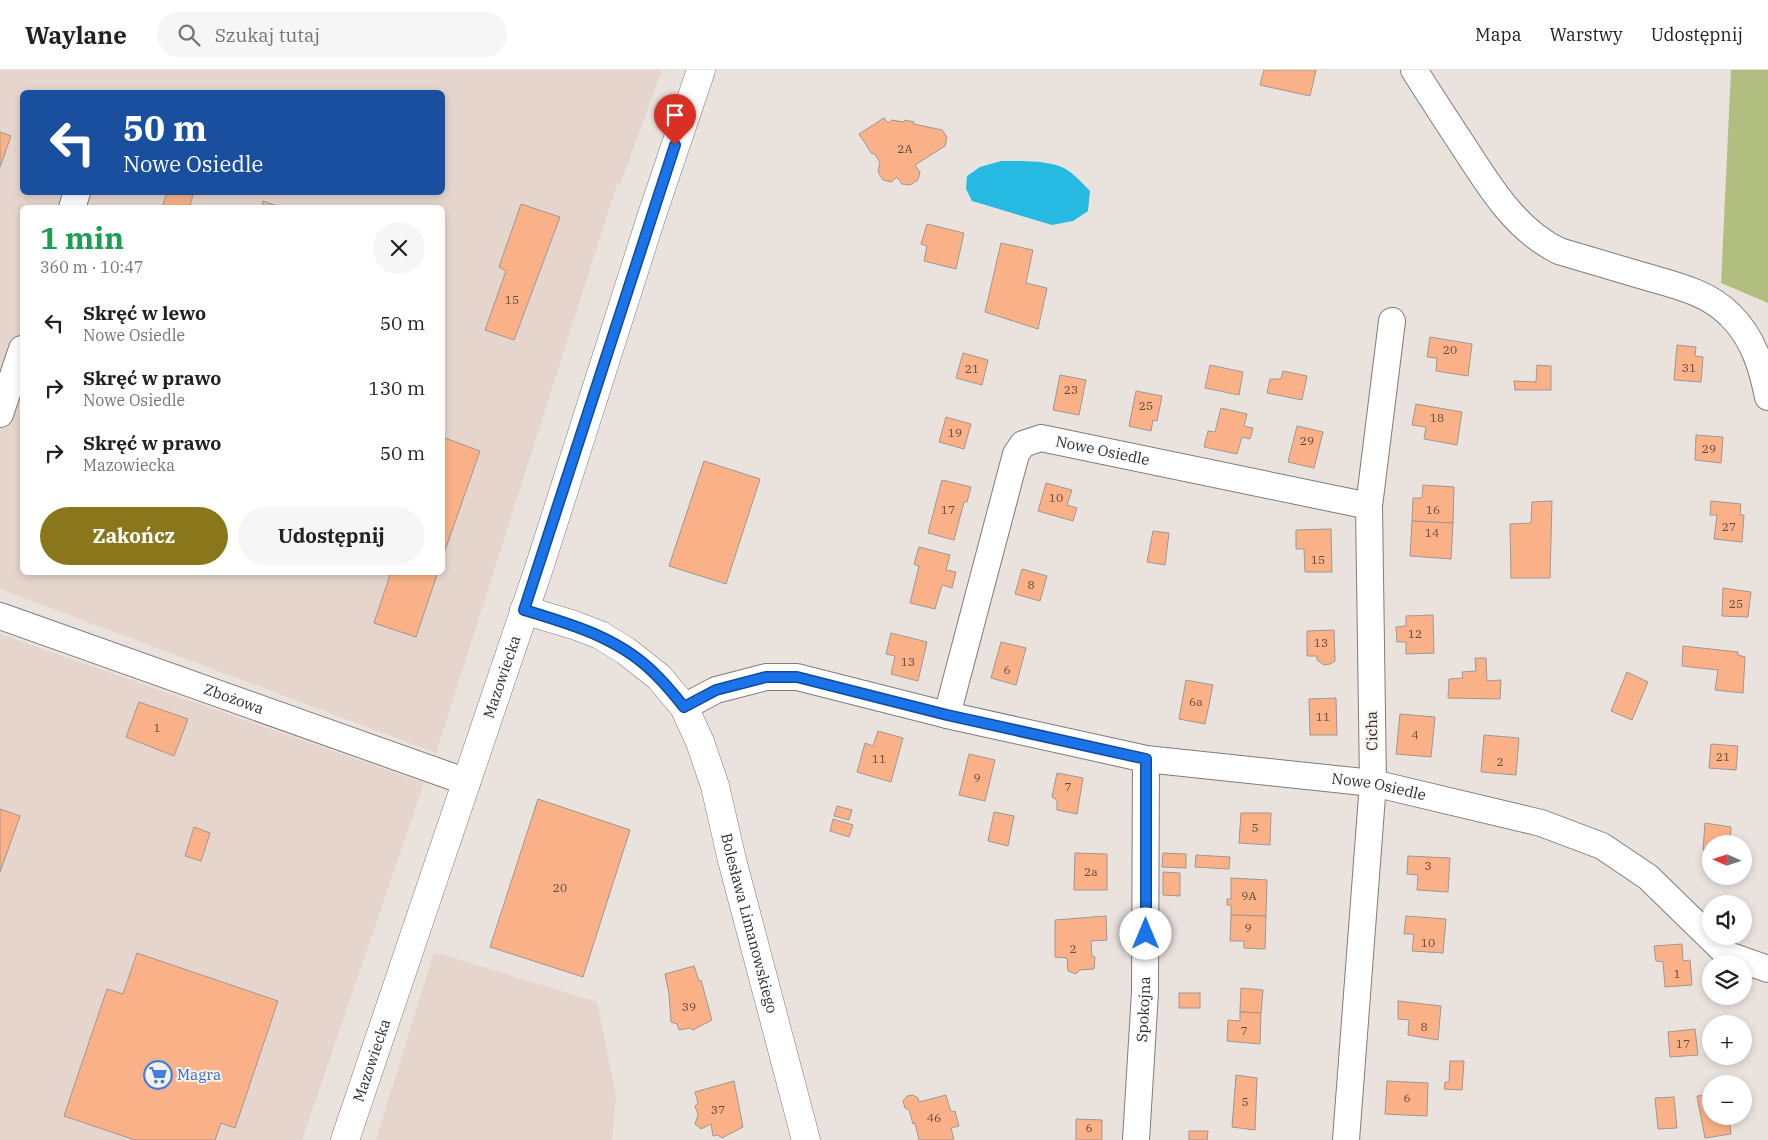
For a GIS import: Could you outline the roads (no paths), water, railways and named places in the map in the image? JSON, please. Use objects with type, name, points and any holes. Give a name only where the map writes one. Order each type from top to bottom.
[{"type":"main road","name":"Mazowiecka","points":[[345,1140],[467,782],[701,70]]},
{"type":"main road","points":[[524,610],[600,635],[626,650],[659,677],[684,707]]},
{"type":"main road","name":"Bolesława Limanowskiego","points":[[684,707],[700,742],[715,786],[806,1140]]},
{"type":"street","points":[[1414,70],[1488,184],[1509,212],[1551,247],[1679,286],[1721,306],[1740,326],[1755,350],[1763,373],[1768,397]]},
{"type":"street","name":"Cicha","points":[[1346,1140],[1373,783],[1369,506],[1392,322]]},
{"type":"street","points":[[0,414],[20,355]]},
{"type":"street","name":"Nowe Osiedle","points":[[947,715],[1016,454],[1023,444],[1041,438],[1369,506]]},
{"type":"street","name":"Zbożowa","points":[[0,616],[467,782]]},
{"type":"street","name":"Nowe Osiedle","points":[[684,707],[716,690],[766,677],[797,677],[947,715],[1146,759],[1373,783],[1541,823],[1602,846],[1648,877],[1728,955],[1768,969]]},
{"type":"street","name":"Spokojna","points":[[1136,1140],[1146,992],[1146,759]]},
{"type":"street","points":[[1768,962],[1768,981]]},
{"type":"water","points":[[1001,161],[1038,162],[1052,164],[1068,170],[1090,191],[1088,211],[1073,221],[1052,225],[972,201],[966,189],[967,176],[980,167]]},
{"type":"place","name":"Magra","points":[[158,1075]]}]
